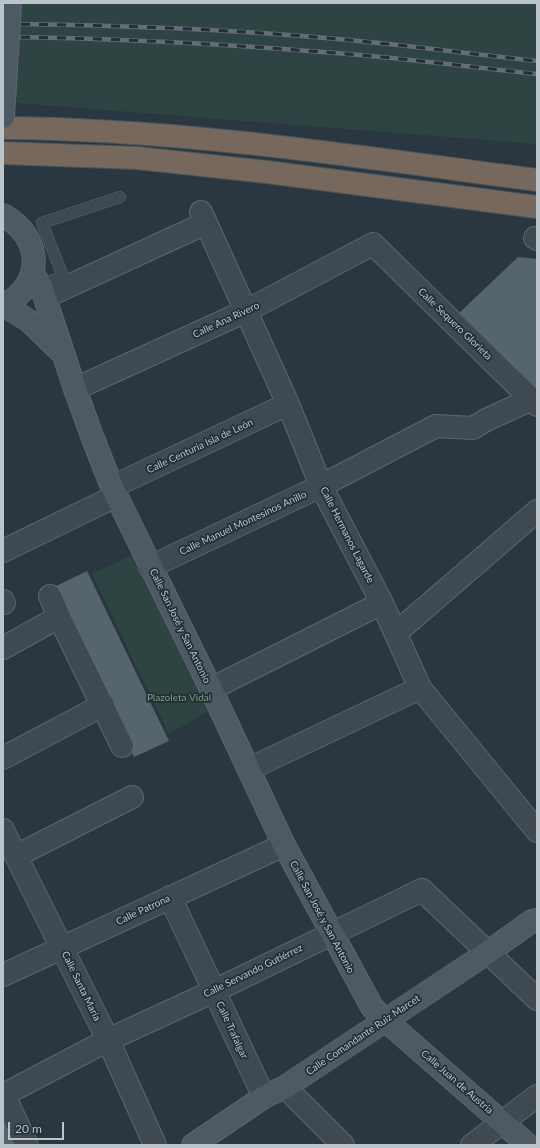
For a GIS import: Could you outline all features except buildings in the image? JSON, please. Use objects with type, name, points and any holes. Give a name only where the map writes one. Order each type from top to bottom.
[{"type":"highway","points":[[3,128],[108,132],[189,138],[271,146],[537,180]]},
{"type":"highway","points":[[3,153],[137,158],[267,172],[537,207]]},
{"type":"street","points":[[3,117],[10,3]]},
{"type":"street","points":[[3,215],[15,222],[25,232],[31,245],[40,285],[63,354]]},
{"type":"street","name":"Calle Hermanos Lagarde","points":[[40,285],[203,217],[288,404],[321,486],[382,603],[420,688],[537,831]]},
{"type":"street","name":"Calle Ana Rivero","points":[[75,389],[246,311],[373,244]]},
{"type":"street","name":"Calle Sequero Glorieta","points":[[373,244],[534,402]]},
{"type":"street","points":[[3,306],[16,298],[26,286],[40,285]]},
{"type":"street","name":"Calle San José y San Antonio","points":[[3,306],[29,321],[63,354],[114,491],[211,689],[284,845],[372,1007],[385,1020]]},
{"type":"street","name":"Calle Manuel Montesinos Anillo","points":[[150,567],[321,486],[436,426],[473,428],[486,420],[534,402]]},
{"type":"street","name":"Calle Centuria Isla de León","points":[[3,551],[114,491],[288,404]]},
{"type":"street","points":[[396,633],[537,511]]},
{"type":"street","points":[[50,596],[122,746]]},
{"type":"street","points":[[211,689],[382,603]]},
{"type":"street","points":[[3,648],[59,617]]},
{"type":"street","points":[[249,770],[420,688]]},
{"type":"street","points":[[3,758],[103,706]]},
{"type":"street","points":[[16,856],[132,797]]},
{"type":"street","name":"Calle Santa María","points":[[3,830],[108,1040],[155,1145]]},
{"type":"street","name":"Calle Patrona","points":[[3,975],[284,845]]},
{"type":"street","name":"Calle Servando Gutiérrez","points":[[3,1094],[108,1040],[422,890],[487,953]]},
{"type":"street","name":"Calle Trafalgar","points":[[170,897],[264,1097]]},
{"type":"street","name":"Calle Comandante Ruiz Marcet","points":[[193,1145],[264,1097],[284,1087],[487,953],[535,917]]},
{"type":"street","points":[[487,953],[537,999]]},
{"type":"street","name":"Calle Juan de Austria","points":[[385,1020],[526,1144]]},
{"type":"street","points":[[284,1087],[343,1145]]},
{"type":"street","points":[[3,1094],[27,1145]]},
{"type":"street","points":[[472,1145],[537,1096]]},
{"type":"lane","points":[[40,285],[63,276],[42,223],[120,197]]},
{"type":"green space","points":[[3,3],[537,3],[537,144],[3,102]]},
{"type":"green space","name":"Plazoleta Vidal","points":[[133,555],[212,709],[169,734],[92,574]]},
{"type":"railway","points":[[3,24],[87,25],[213,30],[363,41],[537,61]]},
{"type":"railway","points":[[3,37],[128,40],[252,47],[386,57],[537,74]]}]
